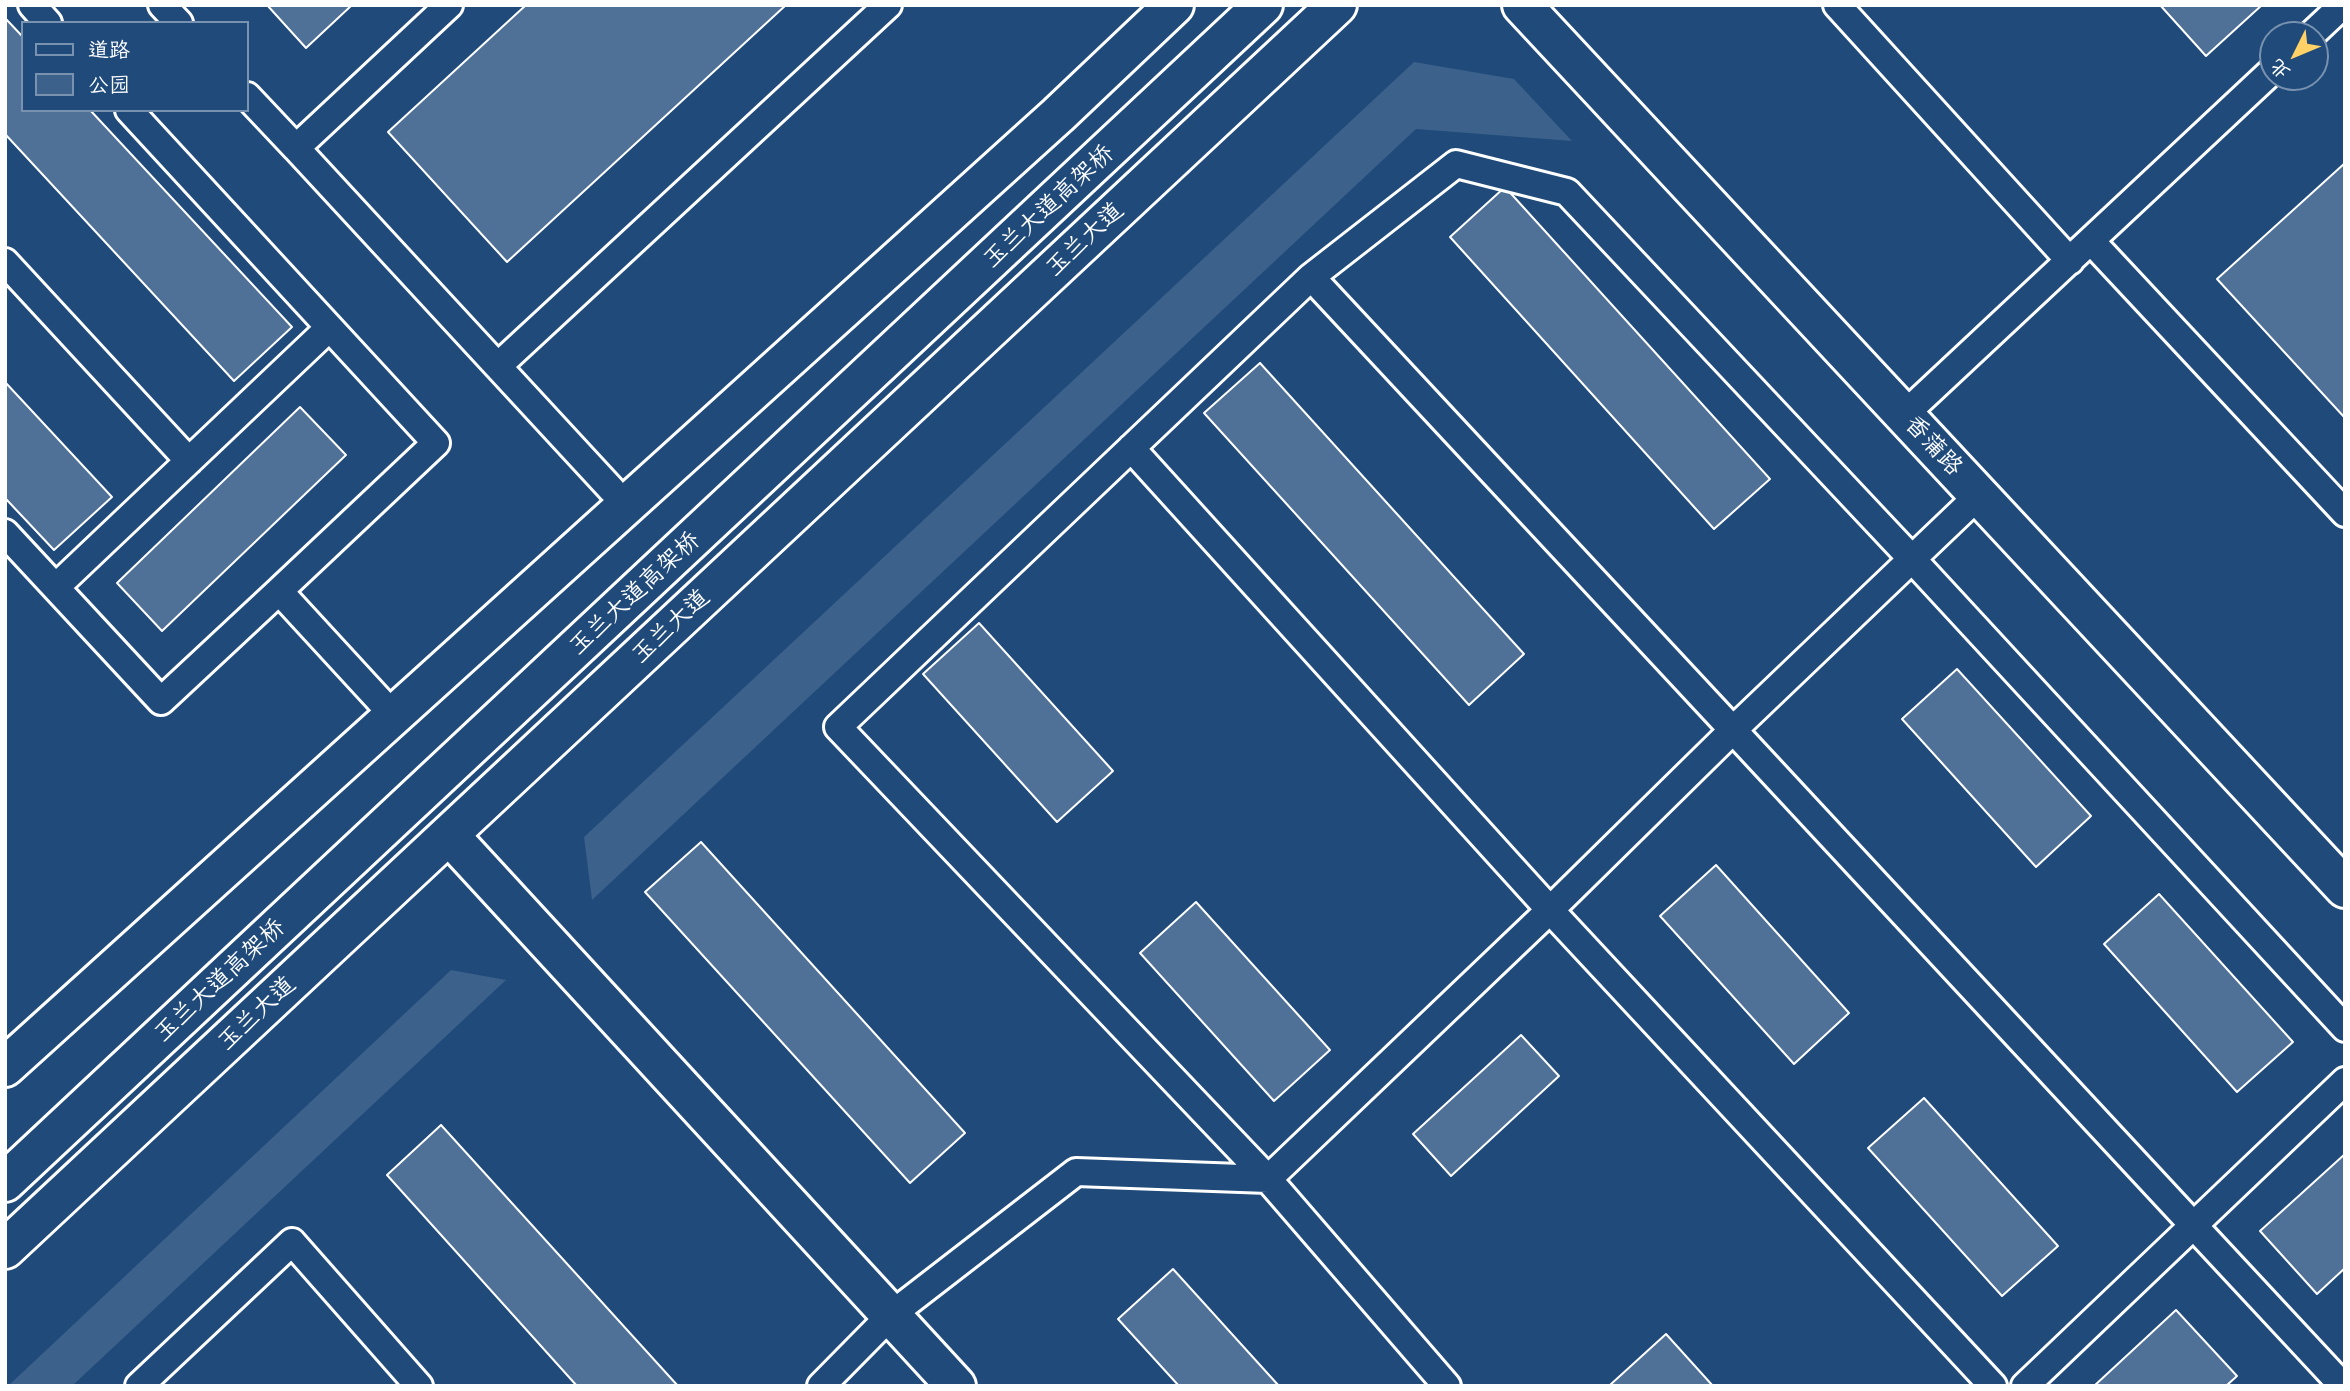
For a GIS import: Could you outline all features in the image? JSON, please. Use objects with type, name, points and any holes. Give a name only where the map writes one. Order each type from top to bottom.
[{"type":"main road","points":[[5,1050],[1137,5]]},
{"type":"main road","points":[[5,1067],[1048,124],[1174,5]]},
{"type":"main road","name":"玉兰大道高架桥","points":[[5,1182],[1264,5]]},
{"type":"main road","name":"玉兰大道","points":[[5,1249],[1337,5]]},
{"type":"main road","name":"香蒲路","points":[[1522,5],[2345,888]]},
{"type":"main road","points":[[449,835],[956,1386]]},
{"type":"lane","points":[[32,5],[46,21]]},
{"type":"lane","points":[[162,5],[177,21]]},
{"type":"lane","points":[[296,148],[449,5]]},
{"type":"lane","points":[[498,366],[888,5]]},
{"type":"lane","points":[[1837,5],[2070,261]]},
{"type":"lane","points":[[1905,415],[2259,83]]},
{"type":"lane","points":[[248,97],[612,490]]},
{"type":"lane","points":[[5,533],[161,701],[436,443],[131,112]]},
{"type":"lane","points":[[1447,1386],[1268,1180],[838,727],[1311,277],[1456,164],[1567,192],[1912,559],[2345,1028]]},
{"type":"lane","points":[[2091,241],[2345,513]]},
{"type":"lane","points":[[5,262],[189,461]]},
{"type":"lane","points":[[1311,277],[2343,1386]]},
{"type":"lane","points":[[56,587],[329,328]]},
{"type":"lane","points":[[1131,448],[1550,910],[1993,1386]]},
{"type":"lane","points":[[821,1386],[891,1315],[1076,1172],[1268,1180],[1979,495]]},
{"type":"lane","points":[[279,591],[382,703]]},
{"type":"lane","points":[[2025,1386],[2345,1081]]},
{"type":"lane","points":[[139,1386],[292,1242],[419,1386]]},
{"type":"green space","points":[[1414,62],[1514,79],[1572,141],[1416,129],[592,900],[584,837]]},
{"type":"green space","points":[[451,970],[506,980],[72,1386],[8,1386]]},
{"type":"building","points":[[267,5],[352,5],[306,48]]},
{"type":"building","points":[[526,5],[786,5],[507,262],[388,132]]},
{"type":"building","points":[[2160,5],[2262,5],[2206,56]]},
{"type":"building","points":[[5,18],[21,35],[21,112],[92,112],[292,327],[234,381],[5,134]]},
{"type":"building","points":[[2345,163],[2345,418],[2217,279]]},
{"type":"building","points":[[1505,187],[1770,479],[1714,529],[1450,237]]},
{"type":"building","points":[[1260,363],[1524,654],[1469,705],[1204,413]]},
{"type":"building","points":[[5,382],[112,497],[54,550],[5,498]]},
{"type":"building","points":[[300,407],[346,455],[162,631],[117,583]]},
{"type":"building","points":[[979,623],[1113,771],[1057,822],[923,674]]},
{"type":"building","points":[[1957,669],[2091,816],[2036,867],[1902,719]]},
{"type":"building","points":[[701,842],[965,1133],[910,1183],[645,892]]},
{"type":"building","points":[[1716,865],[1849,1013],[1794,1064],[1660,916]]},
{"type":"building","points":[[2159,894],[2293,1042],[2237,1092],[2104,944]]},
{"type":"building","points":[[1196,902],[1330,1050],[1274,1101],[1140,953]]},
{"type":"building","points":[[1521,1035],[1559,1076],[1451,1176],[1413,1134]]},
{"type":"building","points":[[1924,1098],[2058,1246],[2002,1296],[1868,1148]]},
{"type":"building","points":[[441,1125],[678,1386],[577,1386],[387,1175]]},
{"type":"building","points":[[2345,1154],[2345,1268],[2317,1294],[2260,1231]]},
{"type":"building","points":[[1173,1269],[1279,1386],[1179,1386],[1118,1319]]},
{"type":"building","points":[[2176,1310],[2237,1376],[2226,1386],[2094,1386]]},
{"type":"building","points":[[1666,1334],[1713,1386],[1610,1385]]}]
